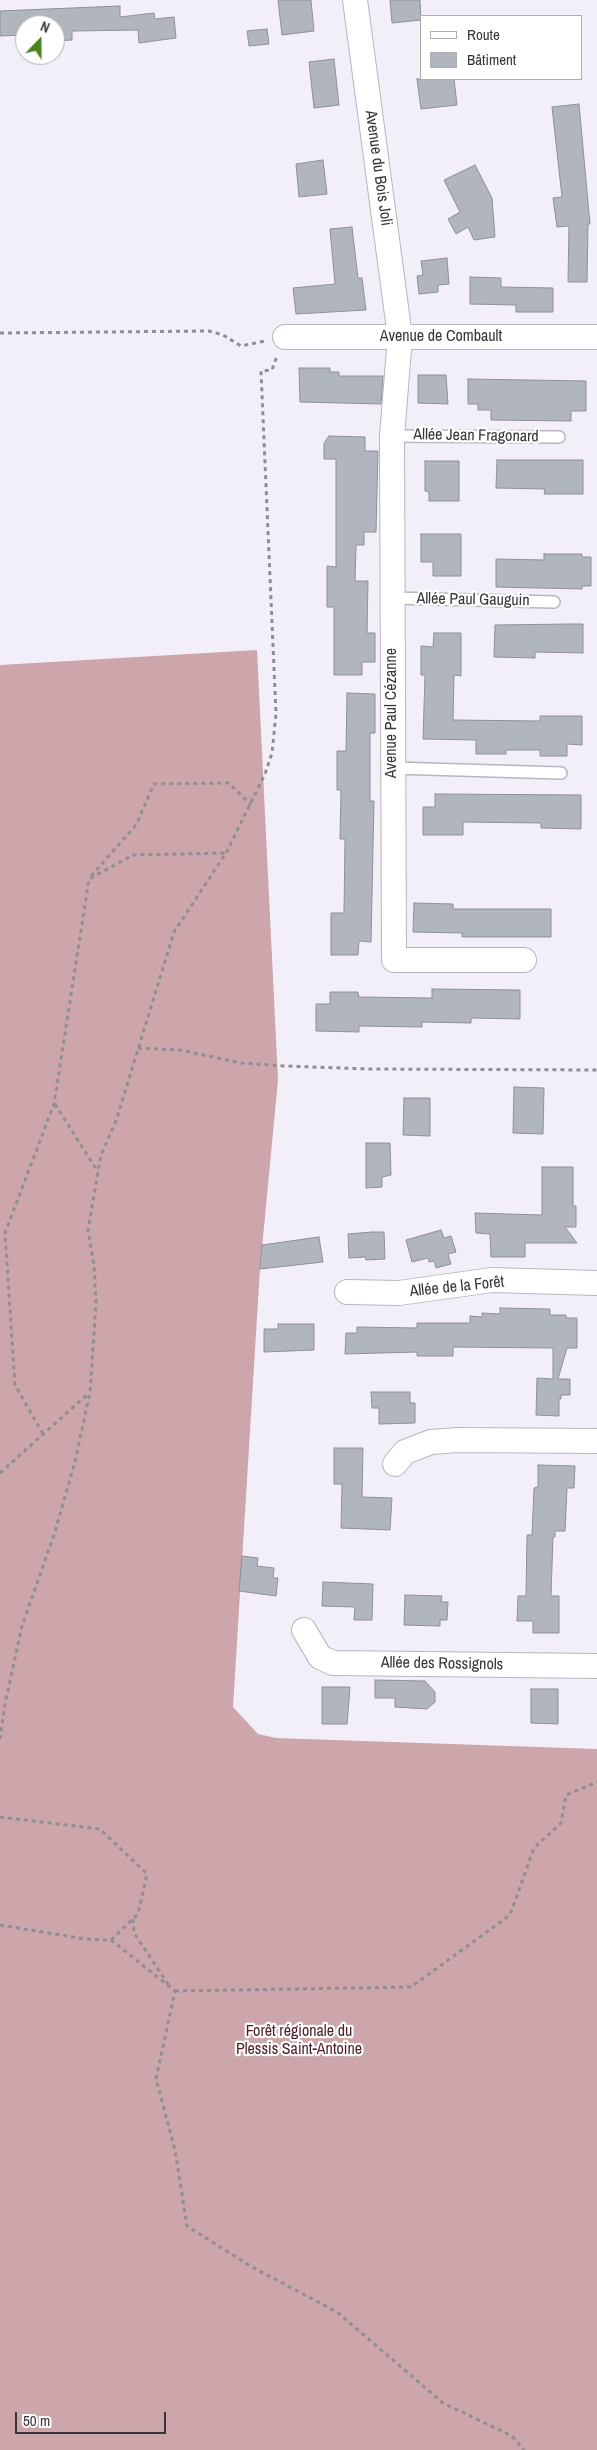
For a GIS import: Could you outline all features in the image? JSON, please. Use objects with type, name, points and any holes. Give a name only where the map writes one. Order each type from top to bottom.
[{"type":"street","name":"Avenue du Bois Joli","points":[[355,0],[400,336]]},
{"type":"street","name":"Avenue Paul Cézanne","points":[[400,336],[392,436],[394,960],[524,960]]},
{"type":"street","name":"Avenue de Combault","points":[[285,337],[597,338]]},
{"type":"street","name":"Allée de la Forêt","points":[[347,1292],[399,1294],[492,1280],[597,1283]]},
{"type":"street","points":[[395,1464],[404,1452],[430,1442],[458,1440],[597,1441]]},
{"type":"street","name":"Allée des Rossignols","points":[[304,1630],[320,1657],[333,1663],[597,1666]]},
{"type":"lane","name":"Allée Jean Fragonard","points":[[392,436],[559,437]]},
{"type":"lane","name":"Allée Paul Gauguin","points":[[392,598],[554,602]]},
{"type":"lane","points":[[392,768],[561,773]]},
{"type":"path","points":[[0,333],[209,331],[223,335],[242,346],[285,337]]},
{"type":"path","points":[[0,1739],[5,1704],[22,1626],[54,1535],[75,1462],[90,1392],[96,1303],[94,1266],[88,1230],[102,1155],[116,1121],[174,932],[226,853],[251,805],[265,774],[272,752],[276,714],[261,371],[272,370],[285,337]]},
{"type":"path","points":[[43,1434],[15,1385],[5,1232],[54,1104],[89,879],[136,825],[154,784],[230,783],[251,805]]},
{"type":"path","points":[[89,879],[133,855],[226,853]]},
{"type":"path","points":[[138,1048],[180,1050],[241,1063],[285,1066],[368,1069],[597,1070]]},
{"type":"path","points":[[54,1104],[98,1172]]},
{"type":"path","points":[[0,1473],[90,1392]]},
{"type":"path","points":[[0,1925],[85,1939],[111,1940],[174,1992],[411,1988],[510,1915],[534,1848],[562,1823],[566,1795],[597,1782]]},
{"type":"path","points":[[0,1817],[100,1829],[147,1874],[138,1914],[111,1940]]},
{"type":"path","points":[[133,1918],[134,1933],[174,1992],[156,2079],[175,2150],[187,2226],[252,2267],[337,2312],[442,2403],[512,2436],[524,2450]]},
{"type":"green space","name":"Forêt régionale du Plessis Saint-Antoine","points":[[257,650],[278,1080],[260,1269],[233,1707],[258,1734],[276,1738],[597,1749],[597,2450],[0,2450],[0,665]]},
{"type":"building","points":[[278,0],[311,0],[314,31],[282,35]]},
{"type":"building","points":[[390,0],[420,0],[420,20],[392,23]]},
{"type":"building","points":[[120,6],[120,17],[154,13],[155,19],[174,17],[176,38],[139,43],[138,30],[72,31],[72,40],[65,40],[65,15],[15,15],[15,35],[0,36],[0,11]]},
{"type":"building","points":[[267,29],[269,44],[249,46],[247,31]]},
{"type":"building","points":[[334,59],[339,105],[314,108],[309,62]]},
{"type":"building","points":[[417,79],[454,80],[457,105],[421,109]]},
{"type":"building","points":[[579,104],[590,224],[588,224],[587,282],[568,282],[569,226],[557,227],[553,198],[562,197],[552,107]]},
{"type":"building","points":[[323,160],[327,194],[299,197],[296,164]]},
{"type":"building","points":[[475,165],[492,198],[495,237],[474,240],[468,227],[456,234],[448,219],[460,212],[444,180]]},
{"type":"building","points":[[352,227],[358,278],[362,278],[366,310],[296,314],[293,288],[335,284],[330,229]]},
{"type":"building","points":[[447,258],[449,284],[438,285],[438,292],[419,294],[417,276],[423,275],[421,261]]},
{"type":"building","points":[[470,277],[501,278],[501,287],[553,288],[553,312],[516,312],[516,305],[470,304]]},
{"type":"building","points":[[299,368],[330,368],[330,372],[339,372],[339,376],[383,376],[381,404],[300,402]]},
{"type":"building","points":[[418,375],[446,375],[448,404],[418,403]]},
{"type":"building","points":[[468,379],[586,381],[586,411],[571,411],[571,421],[491,420],[491,410],[478,410],[478,404],[468,404]]},
{"type":"building","points":[[329,436],[365,437],[365,451],[378,451],[376,532],[364,532],[364,545],[356,545],[355,581],[368,581],[367,633],[375,633],[375,662],[362,662],[362,675],[334,675],[334,607],[327,607],[327,566],[336,567],[336,459],[324,459],[324,443]]},
{"type":"building","points":[[497,460],[583,460],[583,494],[544,494],[545,489],[496,488]]},
{"type":"building","points":[[425,461],[459,461],[459,501],[429,501],[429,492],[425,491]]},
{"type":"building","points":[[421,534],[461,534],[461,576],[433,576],[433,562],[421,562]]},
{"type":"building","points":[[544,554],[582,554],[582,557],[591,557],[591,586],[582,586],[582,589],[496,587],[496,559],[544,560]]},
{"type":"building","points":[[583,624],[583,653],[535,652],[535,658],[494,657],[495,625]]},
{"type":"building","points":[[434,633],[461,633],[461,676],[454,675],[453,720],[540,721],[540,716],[582,716],[582,745],[567,744],[567,756],[540,756],[540,750],[506,750],[506,754],[476,754],[476,740],[423,739],[425,675],[421,675],[421,646],[433,647]]},
{"type":"building","points":[[347,693],[375,694],[375,733],[370,733],[370,801],[374,801],[371,942],[359,941],[358,955],[331,955],[331,913],[344,913],[345,839],[340,839],[341,790],[337,790],[337,751],[346,751]]},
{"type":"building","points":[[435,794],[581,795],[581,829],[541,828],[541,823],[463,822],[463,835],[423,835],[423,807],[435,807]]},
{"type":"building","points":[[414,903],[453,904],[453,909],[551,909],[551,937],[462,937],[462,933],[413,932]]},
{"type":"building","points":[[432,989],[520,990],[520,1019],[471,1018],[471,1023],[422,1022],[422,1027],[359,1026],[359,1032],[316,1031],[316,1004],[330,1004],[330,992],[358,992],[359,997],[432,998]]},
{"type":"building","points":[[514,1087],[544,1088],[543,1134],[513,1133]]},
{"type":"building","points":[[404,1098],[430,1098],[430,1136],[403,1135]]},
{"type":"building","points":[[366,1143],[390,1143],[391,1175],[382,1177],[382,1187],[366,1188]]},
{"type":"building","points":[[542,1167],[573,1167],[573,1206],[576,1206],[576,1227],[565,1227],[577,1243],[525,1243],[525,1257],[491,1257],[490,1234],[476,1233],[475,1213],[542,1215]]},
{"type":"building","points":[[441,1230],[444,1238],[451,1236],[456,1252],[448,1254],[451,1264],[436,1268],[434,1261],[429,1262],[428,1258],[412,1262],[406,1240]]},
{"type":"building","points":[[384,1232],[385,1259],[366,1260],[365,1257],[349,1258],[348,1234]]},
{"type":"building","points":[[319,1237],[323,1262],[260,1269],[262,1245]]},
{"type":"building","points":[[500,1308],[550,1309],[550,1315],[566,1315],[566,1318],[577,1318],[577,1348],[567,1348],[558,1379],[570,1379],[570,1395],[561,1395],[561,1399],[559,1399],[559,1416],[536,1415],[537,1378],[553,1379],[553,1348],[453,1347],[453,1356],[417,1356],[417,1352],[345,1354],[346,1333],[357,1333],[357,1327],[417,1328],[417,1323],[470,1323],[470,1316],[482,1317],[482,1313],[500,1314]]},
{"type":"building","points":[[278,1324],[314,1324],[314,1350],[264,1352],[264,1329],[278,1329]]},
{"type":"building","points":[[371,1392],[410,1392],[410,1403],[415,1403],[415,1423],[379,1424],[379,1408],[372,1408]]},
{"type":"building","points":[[334,1448],[363,1448],[362,1497],[392,1498],[390,1530],[341,1528],[342,1484],[334,1484]]},
{"type":"building","points":[[538,1465],[575,1466],[574,1488],[567,1488],[565,1531],[555,1531],[555,1537],[553,1537],[551,1596],[559,1596],[559,1633],[533,1633],[533,1621],[517,1621],[518,1596],[526,1596],[527,1535],[532,1535],[534,1488],[538,1487]]},
{"type":"building","points":[[242,1556],[258,1558],[257,1566],[274,1568],[273,1578],[278,1578],[276,1596],[239,1591]]},
{"type":"building","points":[[323,1582],[373,1584],[372,1620],[354,1620],[355,1607],[322,1606]]},
{"type":"building","points":[[405,1595],[442,1596],[441,1602],[448,1602],[447,1620],[440,1620],[440,1626],[404,1625]]},
{"type":"building","points":[[375,1680],[425,1681],[435,1692],[435,1702],[427,1709],[395,1707],[395,1698],[375,1698]]},
{"type":"building","points":[[322,1687],[350,1687],[347,1724],[322,1724]]},
{"type":"building","points":[[531,1689],[558,1689],[558,1724],[531,1723]]}]
